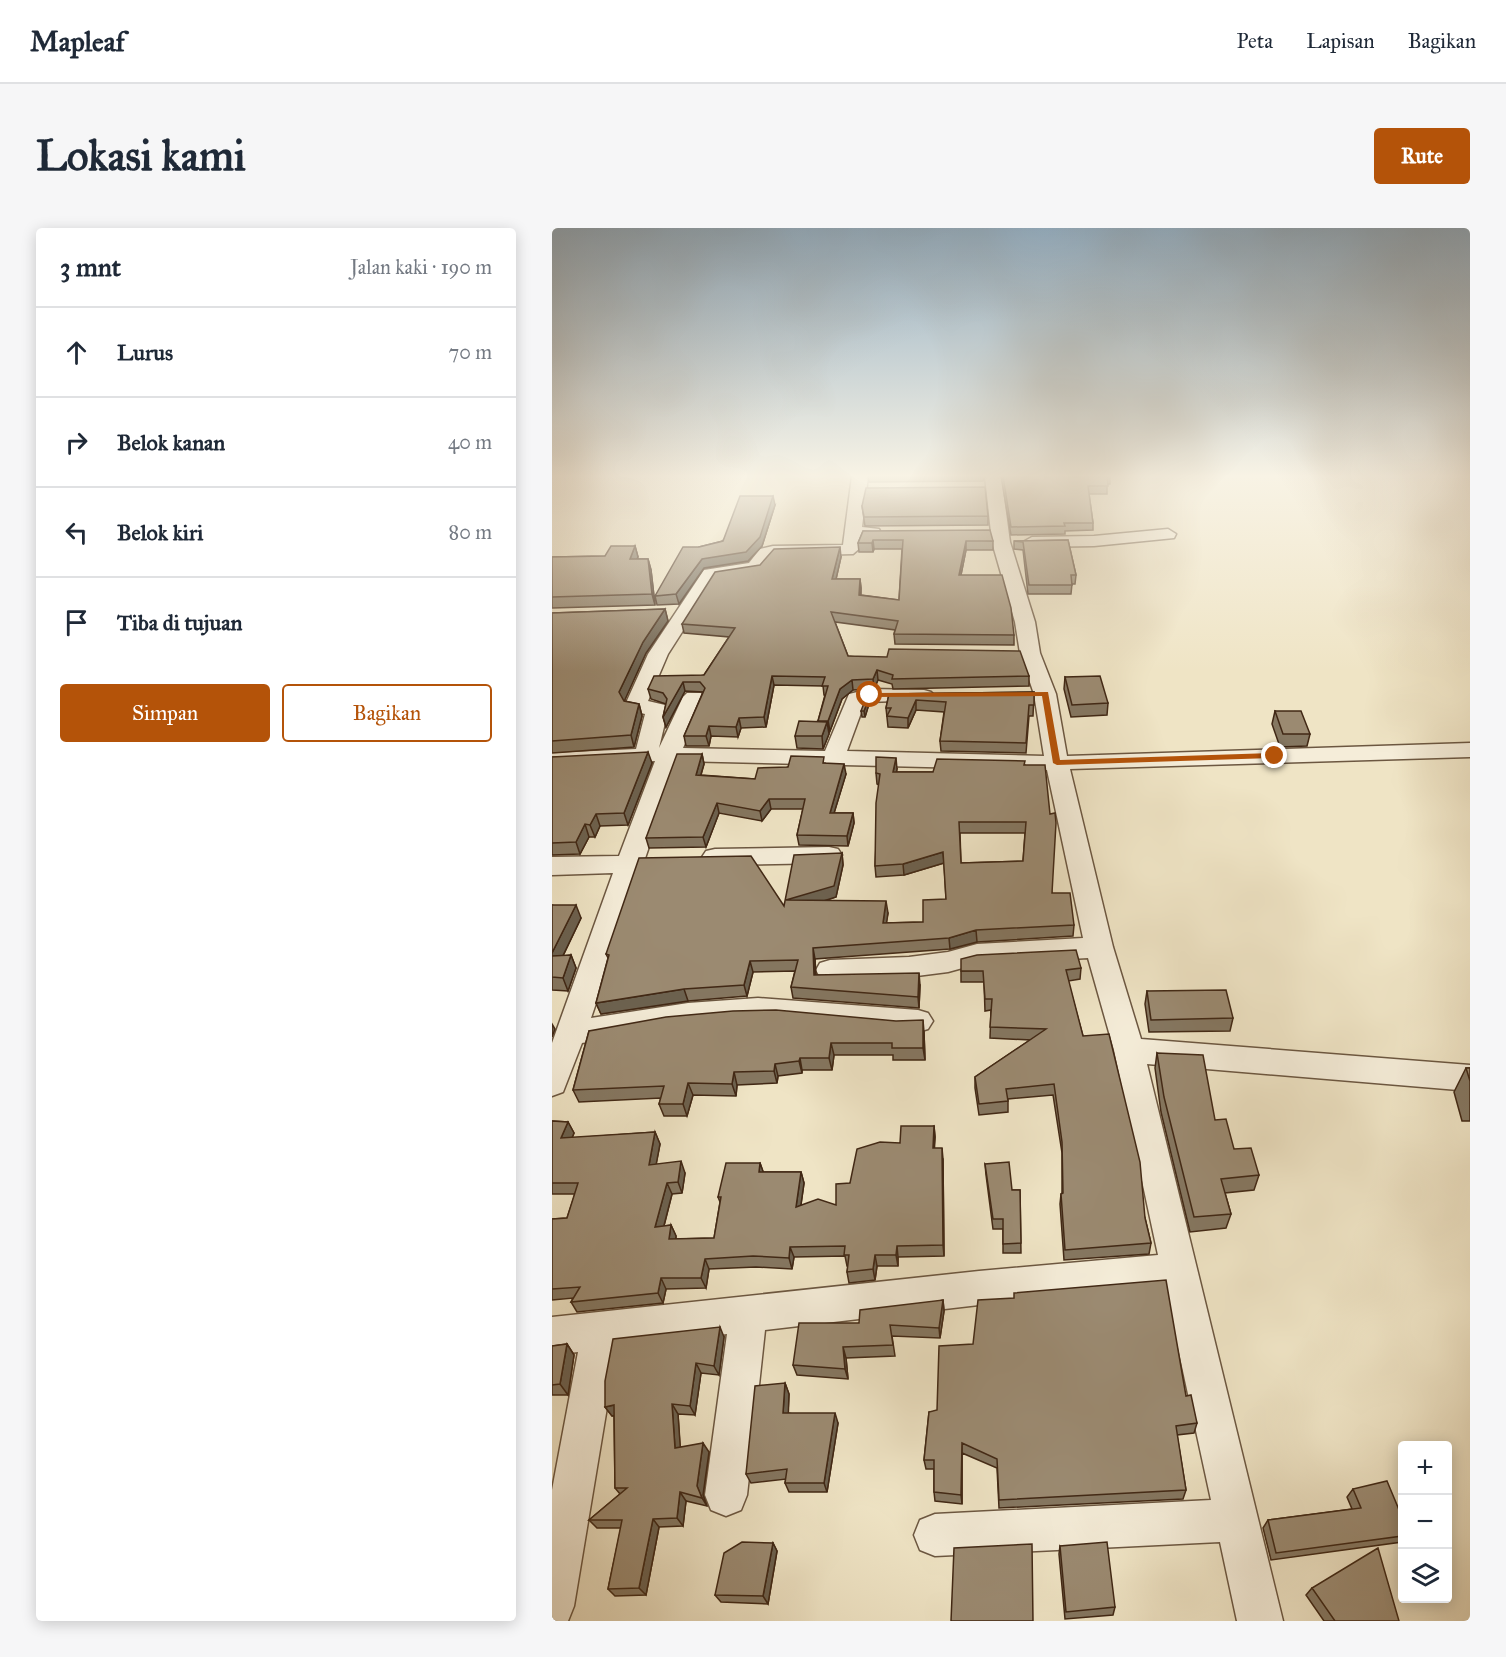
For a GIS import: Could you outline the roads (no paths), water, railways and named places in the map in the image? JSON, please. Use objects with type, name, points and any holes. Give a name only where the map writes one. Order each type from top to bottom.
[{"type":"street","points":[[552,1083],[640,860],[657,755],[657,712],[653,708],[636,705],[658,654],[712,573],[755,567],[766,553],[773,551],[849,550],[852,541]]},
{"type":"street","points":[[995,541],[1025,622],[1018,653],[1035,694],[1057,763],[1099,947],[1129,1050],[1260,1621]]},
{"type":"street","points":[[664,612],[686,611]]},
{"type":"street","points":[[833,759],[856,698],[870,695],[946,696]]},
{"type":"street","points":[[657,755],[694,697]]},
{"type":"street","points":[[552,760],[657,755],[1057,763],[1470,750]]},
{"type":"street","points":[[691,858],[842,855]]},
{"type":"street","points":[[552,866],[640,860]]},
{"type":"street","points":[[830,970],[909,967],[948,962],[977,954],[1099,947]]},
{"type":"street","points":[[572,1032],[672,1016],[737,1010],[918,1021]]},
{"type":"street","points":[[1129,1050],[1470,1078]]},
{"type":"street","points":[[552,1336],[979,1288],[1180,1270]]},
{"type":"street","points":[[726,1495],[748,1315]]},
{"type":"street","points":[[552,1606],[601,1332]]},
{"type":"street","points":[[935,1535],[1237,1520]]}]
